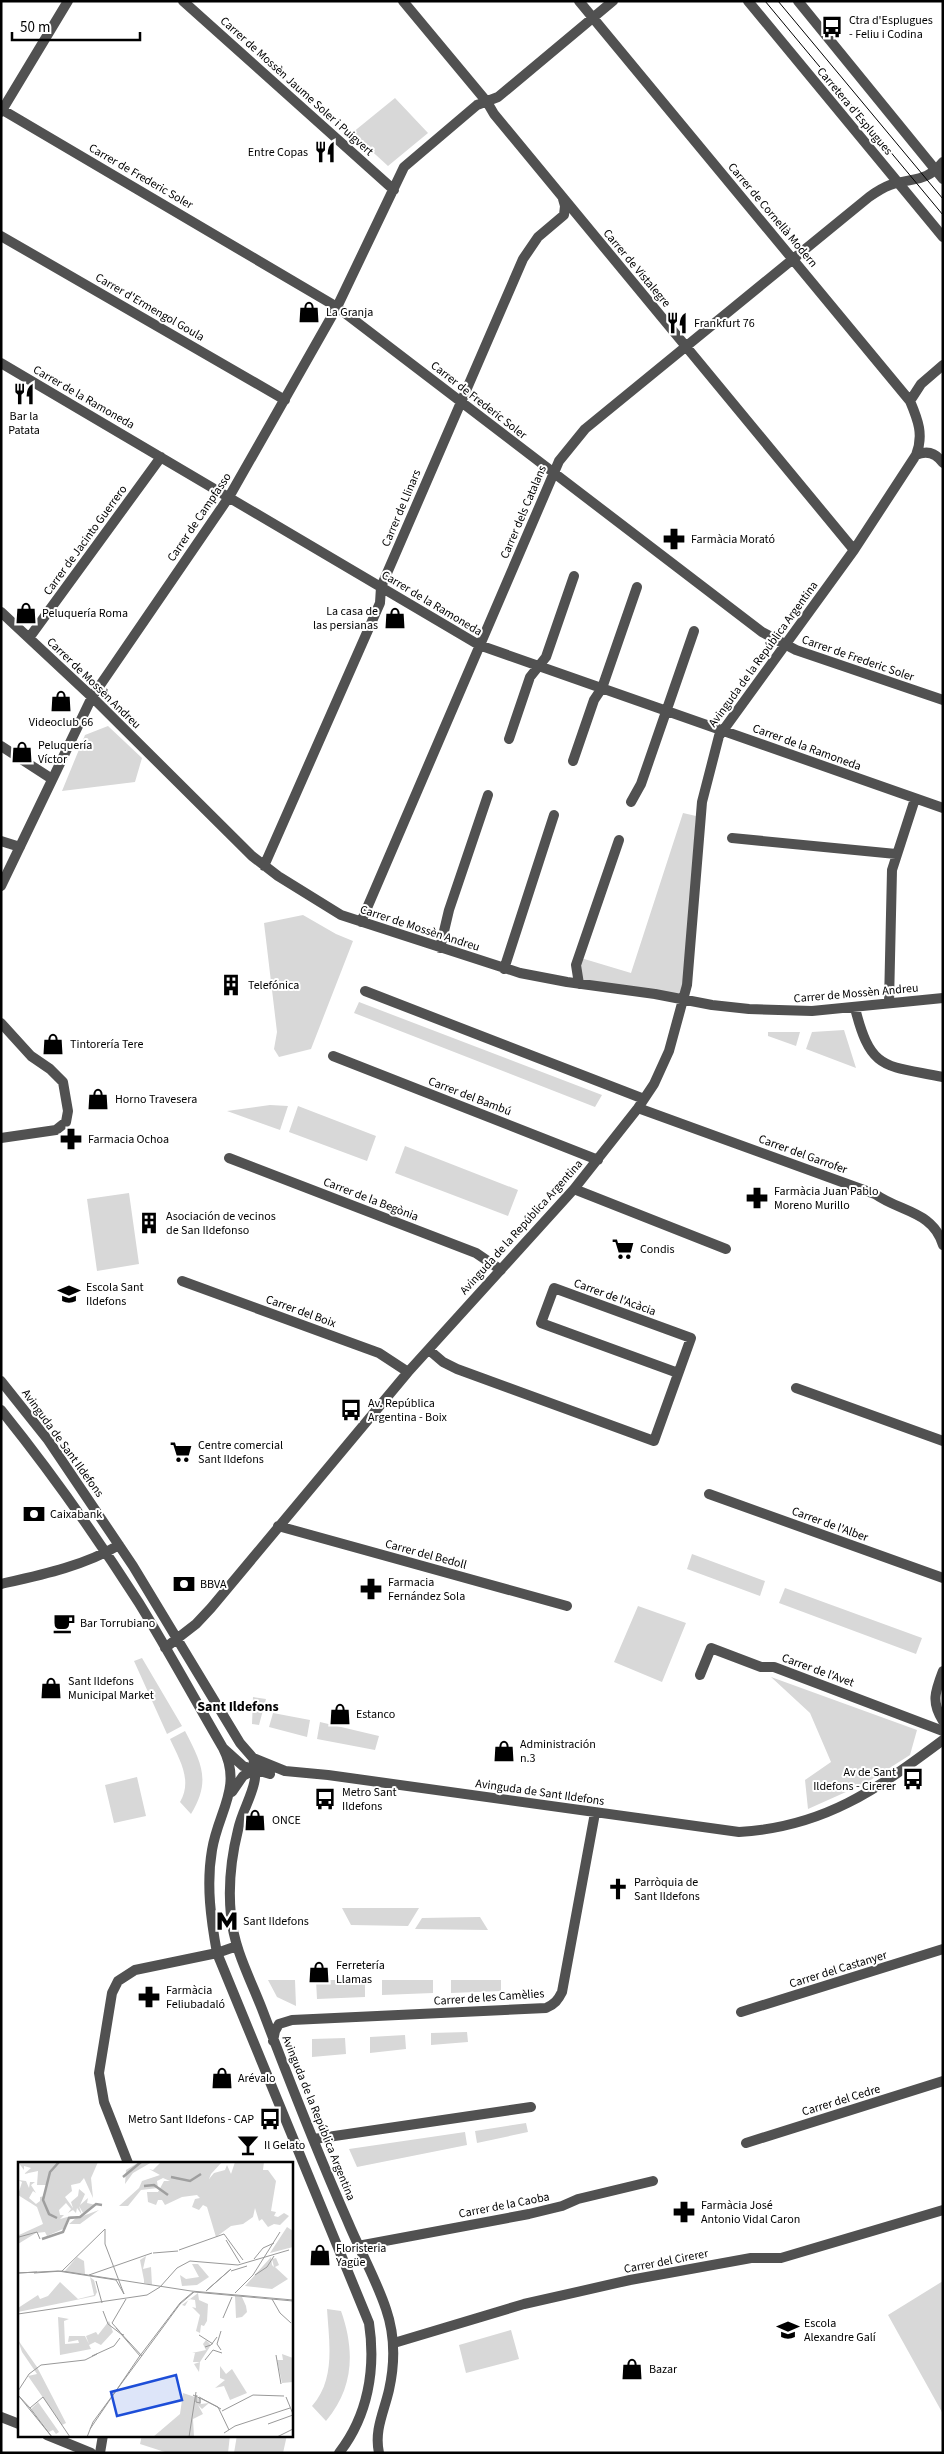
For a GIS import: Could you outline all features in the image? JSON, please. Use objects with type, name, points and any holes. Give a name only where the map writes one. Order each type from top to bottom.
[{"type":"street","points":[[2,110],[68,1]]},
{"type":"street","name":"Carrer de Mossèn Jaume Soler i Puigvert","points":[[183,1],[394,190]]},
{"type":"street","name":"Carrer de Vistalegre","points":[[403,1],[854,550]]},
{"type":"street","name":"Carrer de Cornellà Modern","points":[[579,1],[910,401],[921,438],[916,455]]},
{"type":"street","name":"Carrer de Campfasso","points":[[1,886],[92,697],[229,497],[337,307],[404,167],[411,159],[477,105],[498,97],[612,1]]},
{"type":"street","name":"Carretera d'Esplugues","points":[[748,1],[943,237]]},
{"type":"street","name":"Carretera d'Esplugues","points":[[798,1],[943,179]]},
{"type":"street","name":"Carrer de Frederic Soler","points":[[2,110],[337,307],[762,632],[785,645],[943,700]]},
{"type":"street","points":[[936,170],[943,162]]},
{"type":"street","name":"Carrer dels Catalans","points":[[361,922],[559,461],[585,429],[869,197],[898,183],[925,178],[936,170]]},
{"type":"street","name":"Carrer de Llinars","points":[[264,866],[380,603],[381,587],[523,259],[538,237],[564,215],[565,206],[563,198]]},
{"type":"street","name":"Carrer d'Ermengol Goula","points":[[1,236],[285,400]]},
{"type":"street","name":"Carrer de la Ramoneda","points":[[1,363],[480,645],[943,808]]},
{"type":"street","points":[[910,401],[920,384],[943,365]]},
{"type":"street","points":[[916,455],[922,452],[932,453],[943,463]]},
{"type":"street","name":"Avinguda de la República Argentina","points":[[179,1638],[211,1608],[408,1372],[574,1189],[641,1103],[669,1051],[684,1000],[691,952],[702,802],[716,742],[722,730],[854,550],[916,455]]},
{"type":"street","name":"Carrer de Jacinto Guerrero","points":[[29,638],[160,457]]},
{"type":"street","points":[[509,739],[530,677],[546,657],[574,576]]},
{"type":"street","points":[[573,761],[594,700],[602,688],[637,587]]},
{"type":"street","name":"Carrer de Mossèn Andreu","points":[[1,612],[92,697],[264,866],[328,909],[361,922],[504,969],[579,984],[712,1006],[785,1011],[856,1008],[943,998]]},
{"type":"street","points":[[631,802],[641,784],[694,631]]},
{"type":"street","points":[[1,746],[52,779]]},
{"type":"street","points":[[440,948],[449,910],[488,795]]},
{"type":"street","points":[[889,1004],[892,870],[914,799]]},
{"type":"street","points":[[504,969],[554,815]]},
{"type":"street","points":[[732,838],[896,854]]},
{"type":"street","points":[[579,984],[576,965],[619,840]]},
{"type":"street","points":[[1,841],[20,847]]},
{"type":"street","name":"Carrer del Garrofer","points":[[365,991],[641,1103],[908,1208],[931,1224],[943,1245]]},
{"type":"street","points":[[856,1008],[862,1034],[872,1052],[880,1061],[894,1069],[943,1077]]},
{"type":"street","points":[[1,1024],[30,1056],[50,1069],[63,1082],[66,1089],[68,1116],[62,1126],[56,1130],[1,1138]]},
{"type":"street","name":"Carrer del Bambú","points":[[333,1056],[598,1160]]},
{"type":"street","name":"Carrer de la Begònia","points":[[229,1158],[476,1253],[501,1270]]},
{"type":"street","points":[[574,1189],[726,1248]]},
{"type":"street","name":"Carrer del Boix","points":[[182,1280],[379,1353],[408,1372]]},
{"type":"street","name":"Carrer de l'Acàcia","points":[[429,1350],[443,1362],[457,1369],[654,1441],[691,1338],[554,1288],[541,1324],[678,1373]]},
{"type":"street","name":"Avinguda de Sant Ildefons","points":[[1,1381],[48,1440],[119,1545],[179,1638],[228,1727],[254,1767]]},
{"type":"street","points":[[796,1388],[943,1441]]},
{"type":"street","name":"Avinguda de Sant Ildefons","points":[[1,1410],[53,1476],[106,1553],[165,1648],[223,1748],[234,1760],[269,1770],[338,1776],[733,1831],[778,1829],[844,1807],[943,1740]]},
{"type":"street","name":"Carrer de l'Alber","points":[[709,1494],[943,1578]]},
{"type":"street","name":"Carrer del Bedoll","points":[[278,1526],[567,1606]]},
{"type":"street","points":[[1,1584],[39,1576],[106,1553],[119,1545]]},
{"type":"street","points":[[165,1648],[179,1638]]},
{"type":"street","name":"Carrer de l'Avet","points":[[700,1675],[711,1648],[761,1666],[774,1667],[943,1731]]},
{"type":"street","points":[[943,1672],[935,1697],[935,1708],[943,1721]]},
{"type":"street","points":[[223,1748],[232,1772],[228,1799],[214,1842],[210,1868],[210,1905],[217,1953],[368,2323],[371,2341],[371,2372],[368,2394],[350,2436],[339,2453]]},
{"type":"street","points":[[228,1799],[239,1780],[254,1767]]},
{"type":"street","name":"Avinguda de la República Argentina","points":[[253,1790],[254,1767]]},
{"type":"street","name":"Avinguda de la República Argentina","points":[[269,1770],[253,1790],[238,1827],[230,1885],[231,1916],[237,1946],[273,2042],[386,2309],[394,2343],[388,2391],[378,2423],[379,2453]]},
{"type":"street","name":"Carrer de les Camèlies","points":[[273,2042],[276,2027],[282,2022],[292,2020],[546,2008],[552,2005],[557,2001],[562,1992],[595,1813]]},
{"type":"street","points":[[128,2162],[104,2102],[99,2079],[99,2061],[115,1985],[123,1977],[135,1970],[217,1953],[237,1946]]},
{"type":"street","name":"Carrer del Castanyer","points":[[742,2012],[943,1949]]},
{"type":"street","name":"Carrer del Cedre","points":[[746,2143],[943,2081]]},
{"type":"street","points":[[314,2139],[531,2107]]},
{"type":"street","name":"Carrer de la Caoba","points":[[358,2246],[529,2214],[562,2206],[578,2199],[653,2181]]},
{"type":"street","name":"Carrer del Cirerer","points":[[394,2343],[524,2304],[630,2280],[751,2258],[781,2258],[943,2210]]},
{"type":"street","points":[[1,2417],[18,2424]]},
{"type":"street","points":[[49,2436],[91,2453]]},
{"type":"street","points":[[100,2453],[102,2436]]},
{"type":"shaded area","points":[[395,98],[428,133],[388,166],[352,133]]},
{"type":"shaded area","points":[[108,726],[142,758],[135,782],[62,791],[85,735]]},
{"type":"shaded area","points":[[683,813],[696,816],[686,965],[680,995],[583,981],[579,965],[581,958],[631,973]]},
{"type":"shaded area","points":[[303,915],[336,934],[353,941],[311,1049],[279,1057],[274,1049],[277,1032],[264,923]]},
{"type":"shaded area","points":[[359,1002],[602,1095],[595,1107],[354,1013]]},
{"type":"shaded area","points":[[844,1030],[856,1068],[806,1049],[812,1032]]},
{"type":"shaded area","points":[[768,1032],[800,1032],[796,1046],[768,1036]]},
{"type":"shaded area","points":[[270,1105],[288,1106],[280,1130],[227,1111]]},
{"type":"shaded area","points":[[298,1106],[376,1136],[367,1161],[289,1132]]},
{"type":"shaded area","points":[[405,1146],[518,1190],[508,1216],[395,1173]]},
{"type":"shaded area","points":[[129,1193],[139,1264],[97,1271],[87,1199]]},
{"type":"shaded area","points":[[692,1554],[765,1581],[760,1596],[687,1569]]},
{"type":"shaded area","points":[[785,1588],[922,1638],[916,1654],[779,1603]]},
{"type":"shaded area","points":[[638,1606],[686,1623],[662,1682],[614,1662]]},
{"type":"shaded area","points":[[142,1658],[182,1726],[167,1734],[134,1661]]},
{"type":"shaded area","points":[[771,1677],[917,1730],[910,1755],[866,1783],[808,1809],[805,1780],[831,1762],[810,1713]]},
{"type":"shaded area","points":[[253,1697],[266,1699],[259,1725],[252,1724]]},
{"type":"shaded area","points":[[273,1713],[310,1720],[307,1737],[269,1727]]},
{"type":"shaded area","points":[[320,1722],[379,1736],[375,1750],[317,1739]]},
{"type":"shaded area","points":[[185,1731],[196,1753],[202,1772],[201,1792],[191,1814],[180,1802],[184,1794],[185,1778],[181,1762],[170,1739]]},
{"type":"shaded area","points":[[137,1777],[146,1816],[114,1823],[105,1785]]},
{"type":"shaded area","points":[[342,1908],[419,1908],[408,1926],[351,1925]]},
{"type":"shaded area","points":[[480,1917],[488,1930],[415,1929],[422,1918]]},
{"type":"shaded area","points":[[268,1980],[295,1980],[296,2006],[277,1997]]},
{"type":"shaded area","points":[[316,1980],[365,1980],[365,1997],[317,1999]]},
{"type":"shaded area","points":[[382,1980],[433,1980],[433,1993],[382,1995]]},
{"type":"shaded area","points":[[451,1980],[501,1980],[501,1991],[451,1993]]},
{"type":"shaded area","points":[[467,2032],[468,2042],[431,2045],[431,2033]]},
{"type":"shaded area","points":[[405,2035],[406,2049],[370,2053],[370,2037]]},
{"type":"shaded area","points":[[345,2038],[346,2054],[312,2057],[312,2039]]},
{"type":"shaded area","points":[[526,2123],[528,2132],[477,2143],[475,2131]]},
{"type":"shaded area","points":[[465,2132],[467,2145],[357,2167],[349,2149]]},
{"type":"shaded area","points":[[943,2281],[943,2414],[888,2315]]},
{"type":"shaded area","points":[[327,2309],[341,2311],[346,2326],[350,2354],[347,2382],[335,2408],[326,2421],[312,2406],[320,2395],[328,2372]]},
{"type":"shaded area","points":[[511,2330],[519,2359],[466,2373],[459,2345]]},
{"type":"shaded area","points":[[142,2436],[230,2436],[228,2453],[168,2453],[140,2444]]},
{"type":"shaded area","points":[[237,2436],[287,2436],[283,2453],[234,2453]]},
{"type":"tram line","points":[[765,1],[943,215]]},
{"type":"tram line","points":[[778,1],[943,199]]},
{"type":"place","name":"Ctra d'Esplugues - Feliu i Codina","points":[[832,27]]},
{"type":"place","name":"Entre Copas","points":[[325,152]]},
{"type":"place","name":"La Granja","points":[[309,312]]},
{"type":"place","name":"Frankfurt 76","points":[[677,323]]},
{"type":"place","name":"Bar la Patata","points":[[24,394]]},
{"type":"place","name":"Farmàcia Morató","points":[[674,539]]},
{"type":"place","name":"Peluquería Roma","points":[[26,613]]},
{"type":"place","name":"La casa de las persianas","points":[[395,618]]},
{"type":"place","name":"Videoclub 66","points":[[61,701]]},
{"type":"place","name":"Peluquería Víctor","points":[[22,752]]},
{"type":"place","name":"Telefónica","points":[[231,985]]},
{"type":"place","name":"Tintorería Tere","points":[[53,1044]]},
{"type":"place","name":"Horno Travesera","points":[[98,1099]]},
{"type":"place","name":"Farmacia Ochoa","points":[[71,1139]]},
{"type":"place","name":"Farmàcia Juan Pablo Moreno Murillo","points":[[757,1198]]},
{"type":"place","name":"Asociación de vecinos de San Ildefonso","points":[[149,1223]]},
{"type":"place","name":"Condis","points":[[623,1249]]},
{"type":"place","name":"Escola Sant Ildefons","points":[[69,1294]]},
{"type":"place","name":"Av. República Argentina - Boix","points":[[351,1410]]},
{"type":"place","name":"Centre comercial Sant Ildefons","points":[[181,1452]]},
{"type":"place","name":"Caixabank","points":[[34,1514]]},
{"type":"place","name":"BBVA","points":[[184,1584]]},
{"type":"place","name":"Farmacia Fernández Sola","points":[[371,1589]]},
{"type":"place","name":"Bar Torrubiano","points":[[64,1623]]},
{"type":"place","name":"Sant Ildefons Municipal Market","points":[[51,1688]]},
{"type":"place","name":"Estanco","points":[[340,1714]]},
{"type":"place","name":"Administración n.3","points":[[504,1751]]},
{"type":"place","name":"Av de Sant Ildefons - Cirerer","points":[[913,1779]]},
{"type":"place","name":"Metro Sant Ildefons","points":[[325,1799]]},
{"type":"place","name":"ONCE","points":[[255,1820]]},
{"type":"place","name":"Parròquia de Sant Ildefons","points":[[618,1889]]},
{"type":"place","name":"Sant Ildefons","points":[[227,1921]]},
{"type":"place","name":"Ferretería Llamas","points":[[319,1972]]},
{"type":"place","name":"Farmàcia Feliubadaló","points":[[149,1997]]},
{"type":"place","name":"Arévalo","points":[[222,2078]]},
{"type":"place","name":"Metro Sant Ildefons - CAP","points":[[270,2119]]},
{"type":"place","name":"Il Gelato","points":[[248,2145]]},
{"type":"place","name":"Farmàcia José Antonio Vidal Caron","points":[[684,2212]]},
{"type":"place","name":"Floristeria Yagüe","points":[[320,2255]]},
{"type":"place","name":"Escola Alexandre Galí","points":[[788,2330]]},
{"type":"place","name":"Bazar","points":[[632,2369]]},
{"type":"district","name":"Sant Ildefons","points":[[238,1706]]}]
